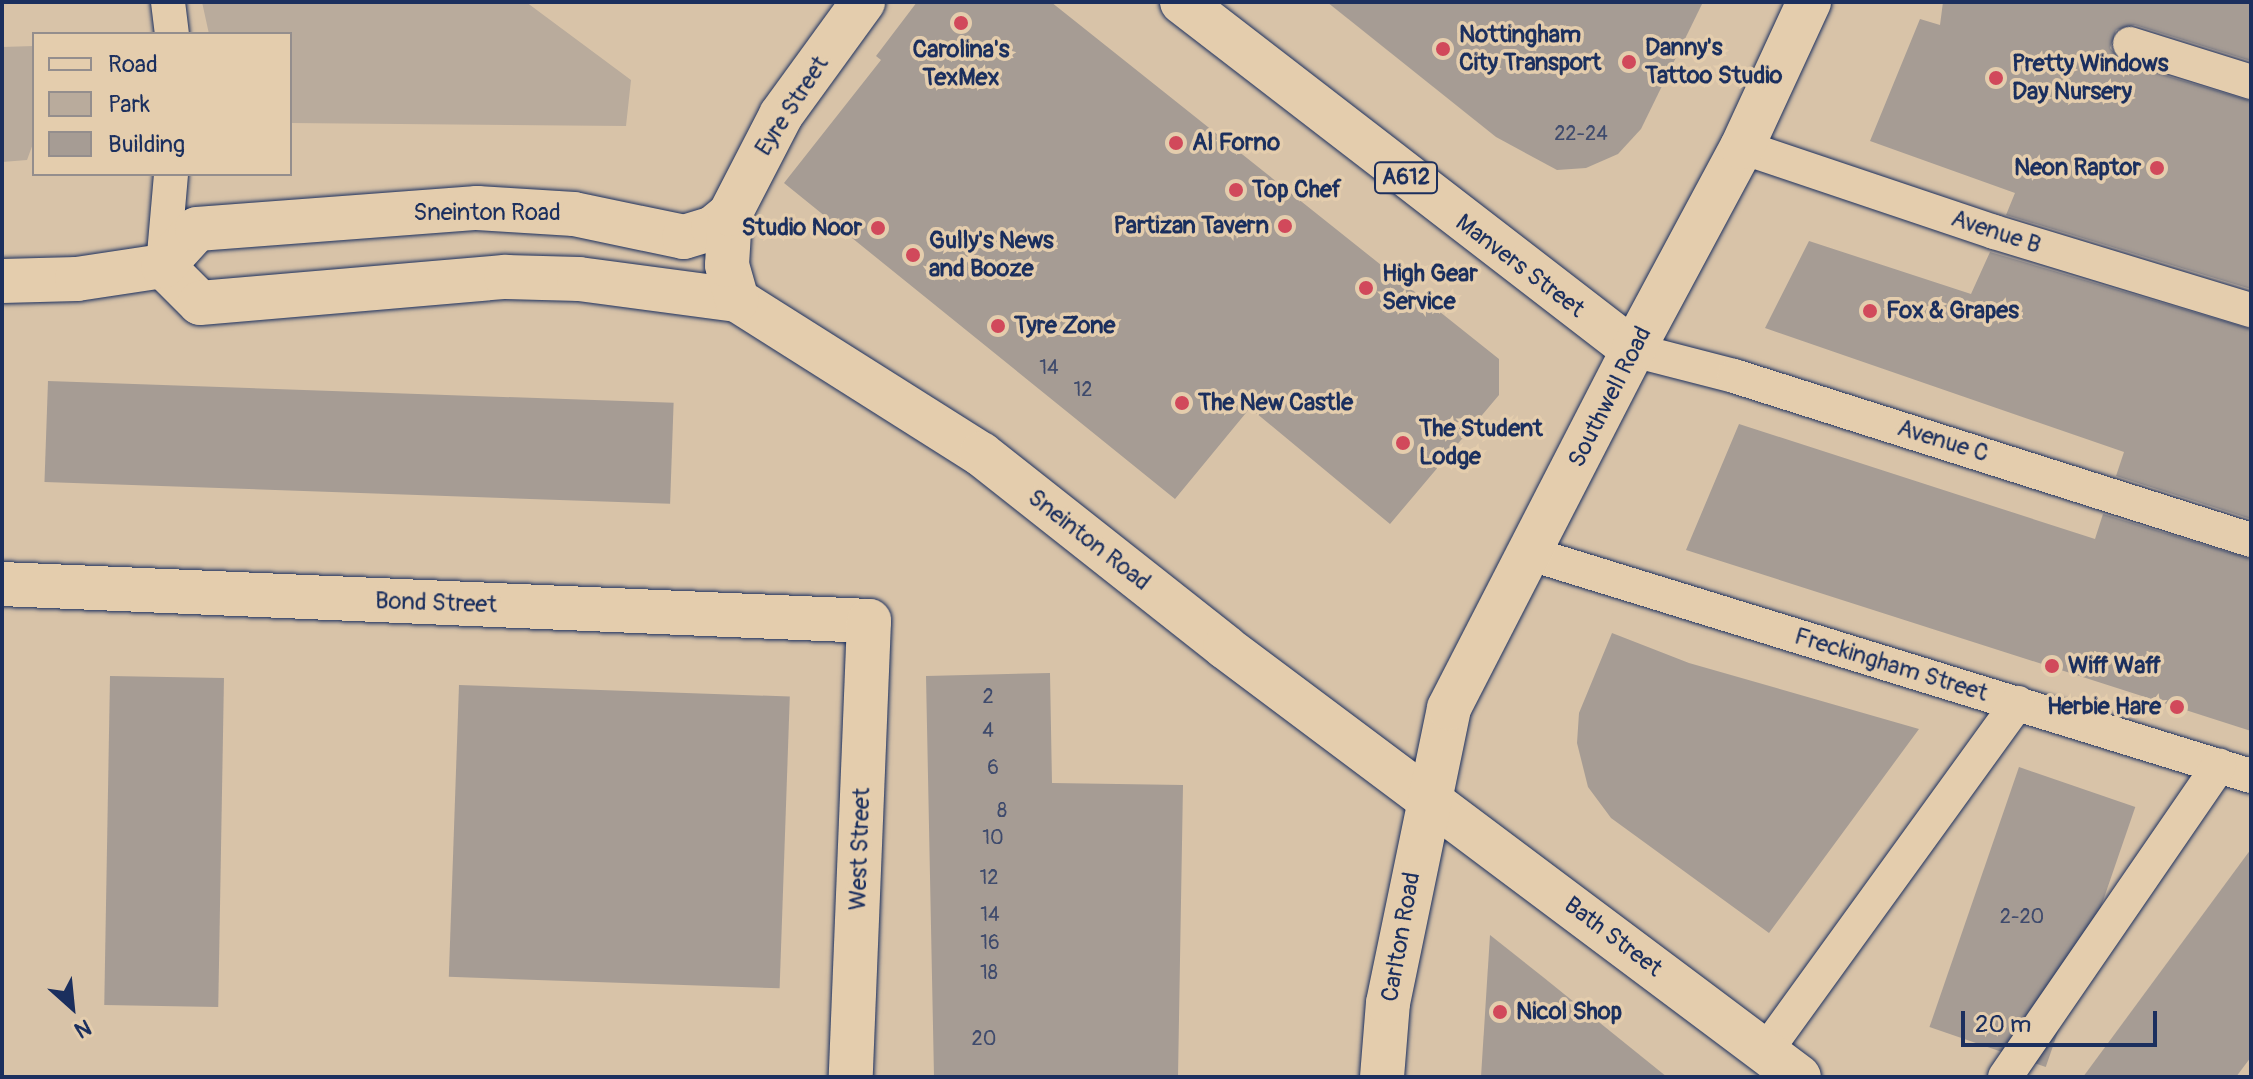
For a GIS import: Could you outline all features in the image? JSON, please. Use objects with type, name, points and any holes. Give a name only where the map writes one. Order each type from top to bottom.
[{"type":"street","name":"Eyre Street","points":[[730,214],[781,115],[863,2]]},
{"type":"street","name":"Manvers Street","points":[[1182,2],[1633,350]]},
{"type":"street","name":"Southwell Road","points":[[1427,798],[1449,708],[1531,554],[1633,350],[1742,147],[1809,2]]},
{"type":"street","name":"Sneinton Road","points":[[730,214],[713,228],[684,237],[574,214],[477,208],[211,227],[197,229],[163,266],[200,303],[506,277],[579,279],[737,300],[981,454],[1225,647],[1427,798]]},
{"type":"street","points":[[730,214],[727,265],[737,300]]},
{"type":"street","points":[[2,281],[77,279],[163,266]]},
{"type":"street","name":"Bond Street","points":[[2,584],[869,621]]},
{"type":"street","name":"West Street","points":[[851,1077],[869,621]]},
{"type":"street","name":"Bath Street","points":[[1427,798],[1782,1064]]},
{"type":"street","name":"Carlton Road","points":[[1382,1077],[1388,1003],[1427,798]]},
{"type":"lane","points":[[168,2],[172,32]]},
{"type":"lane","points":[[2130,44],[2251,82]]},
{"type":"lane","name":"Avenue B","points":[[1742,147],[1994,232],[2251,310]]},
{"type":"lane","points":[[163,266],[171,176]]},
{"type":"lane","name":"Avenue C","points":[[1633,350],[1734,376],[2251,540]]},
{"type":"lane","name":"Freckingham Street","points":[[1531,554],[2251,776]]},
{"type":"lane","points":[[1782,1064],[2018,703]]},
{"type":"lane","points":[[2005,1077],[2219,766]]},
{"type":"green space","points":[[202,2],[526,2],[631,80],[626,126],[292,123],[292,32],[209,32]]},
{"type":"green space","points":[[32,46],[32,146],[27,160],[2,162],[2,47]]},
{"type":"building","points":[[917,2],[1051,2],[1499,359],[1499,395],[1390,524],[1250,408],[1175,499],[784,183],[881,60],[876,56]]},
{"type":"building","points":[[1327,2],[1703,2],[1641,129],[1618,154],[1586,168],[1557,170],[1496,137]]},
{"type":"building","points":[[1943,2],[2251,2],[2251,61],[2135,25],[2116,30],[2110,48],[2124,63],[2251,101],[2251,289],[2006,215],[2015,193],[1870,141],[1920,19],[1940,25]]},
{"type":"building","points":[[1809,241],[1971,294],[1990,252],[2251,329],[2251,519],[2116,476],[2124,452],[1765,328]]},
{"type":"building","points":[[48,381],[674,403],[670,504],[44,482]]},
{"type":"building","points":[[1739,424],[2095,539],[2103,514],[2251,559],[2251,731],[1686,550]]},
{"type":"building","points":[[1612,633],[1689,663],[1919,729],[1769,933],[1611,818],[1588,787],[1577,743],[1579,713]]},
{"type":"building","points":[[1050,673],[1052,783],[1183,785],[1178,1077],[934,1077],[926,676]]},
{"type":"building","points":[[110,676],[224,678],[218,1007],[104,1005]]},
{"type":"building","points":[[459,685],[790,697],[780,988],[449,977]]},
{"type":"building","points":[[2019,767],[2135,807],[2046,1067],[1929,1027]]},
{"type":"building","points":[[2251,849],[2251,1057],[2236,1077],[2083,1077]]},
{"type":"building","points":[[1490,935],[1543,977],[1667,1077],[1481,1077]]},
{"type":"place","name":"Carolina's TexMex","points":[[961,23]]},
{"type":"place","name":"Nottingham City Transport","points":[[1443,49]]},
{"type":"place","name":"Danny's Tattoo Studio","points":[[1629,62]]},
{"type":"place","name":"Pretty Windows Day Nursery","points":[[1996,78]]},
{"type":"place","name":"Al Forno","points":[[1176,143]]},
{"type":"place","name":"Neon Raptor","points":[[2157,168]]},
{"type":"place","name":"Top Chef","points":[[1236,190]]},
{"type":"place","name":"Partizan Tavern","points":[[1285,226]]},
{"type":"place","name":"Studio Noor","points":[[878,228]]},
{"type":"place","name":"Gully's News and Booze","points":[[913,255]]},
{"type":"place","name":"High Gear Service","points":[[1366,288]]},
{"type":"place","name":"Fox & Grapes","points":[[1870,311]]},
{"type":"place","name":"Tyre Zone","points":[[998,326]]},
{"type":"place","name":"The New Castle","points":[[1182,403]]},
{"type":"place","name":"The Student Lodge","points":[[1403,443]]},
{"type":"place","name":"Wiff Waff","points":[[2052,666]]},
{"type":"place","name":"Herbie Hare","points":[[2177,707]]},
{"type":"place","name":"Nicol Shop","points":[[1500,1012]]}]
